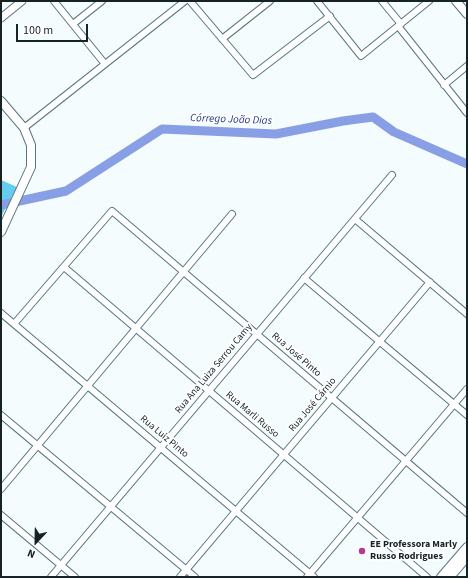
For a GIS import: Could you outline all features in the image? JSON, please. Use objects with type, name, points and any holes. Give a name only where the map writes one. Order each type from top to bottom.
[{"type":"main road","points":[[456,1],[467,14]]},
{"type":"main road","points":[[1,101],[24,128],[31,145],[32,167],[1,232]]},
{"type":"main road","points":[[441,577],[467,547]]},
{"type":"main road","points":[[450,577],[467,557]]},
{"type":"street","points":[[1,18],[22,1]]},
{"type":"street","points":[[54,1],[105,64]]},
{"type":"street","points":[[73,24],[102,1]]},
{"type":"street","points":[[24,128],[185,1]]},
{"type":"street","points":[[190,1],[253,75],[330,16]]},
{"type":"street","points":[[222,39],[270,1]]},
{"type":"street","points":[[317,1],[361,56],[428,1]]},
{"type":"street","points":[[382,1],[467,114]]},
{"type":"street","points":[[444,85],[467,66]]},
{"type":"street","name":"Rua Ana Luiza Serrou Camy","points":[[51,577],[392,175]]},
{"type":"street","name":"Rua José Pinto","points":[[64,268],[112,212],[467,513]]},
{"type":"street","points":[[1,489],[232,214]]},
{"type":"street","points":[[354,219],[467,314]]},
{"type":"street","points":[[14,324],[64,268]]},
{"type":"street","name":"Rua Marli Russo","points":[[64,268],[427,577]]},
{"type":"street","points":[[304,278],[467,415]]},
{"type":"street","name":"Rua José Cárnio","points":[[180,577],[430,282]]},
{"type":"street","name":"Rua Luiz Pinto","points":[[1,313],[236,511],[310,576]]},
{"type":"street","points":[[310,576],[357,518],[467,389]]},
{"type":"street","points":[[1,415],[195,577]]},
{"type":"street","points":[[1,515],[75,577]]},
{"type":"shaded area","points":[[1,180],[17,187],[1,217]]},
{"type":"waterway","name":"Córrego João Dias","points":[[1,205],[66,191],[162,129],[276,134],[343,121],[373,117],[394,132],[467,164]]},
{"type":"place","name":"EE Professora Marly Russo Rodrigues","points":[[362,551]]}]
